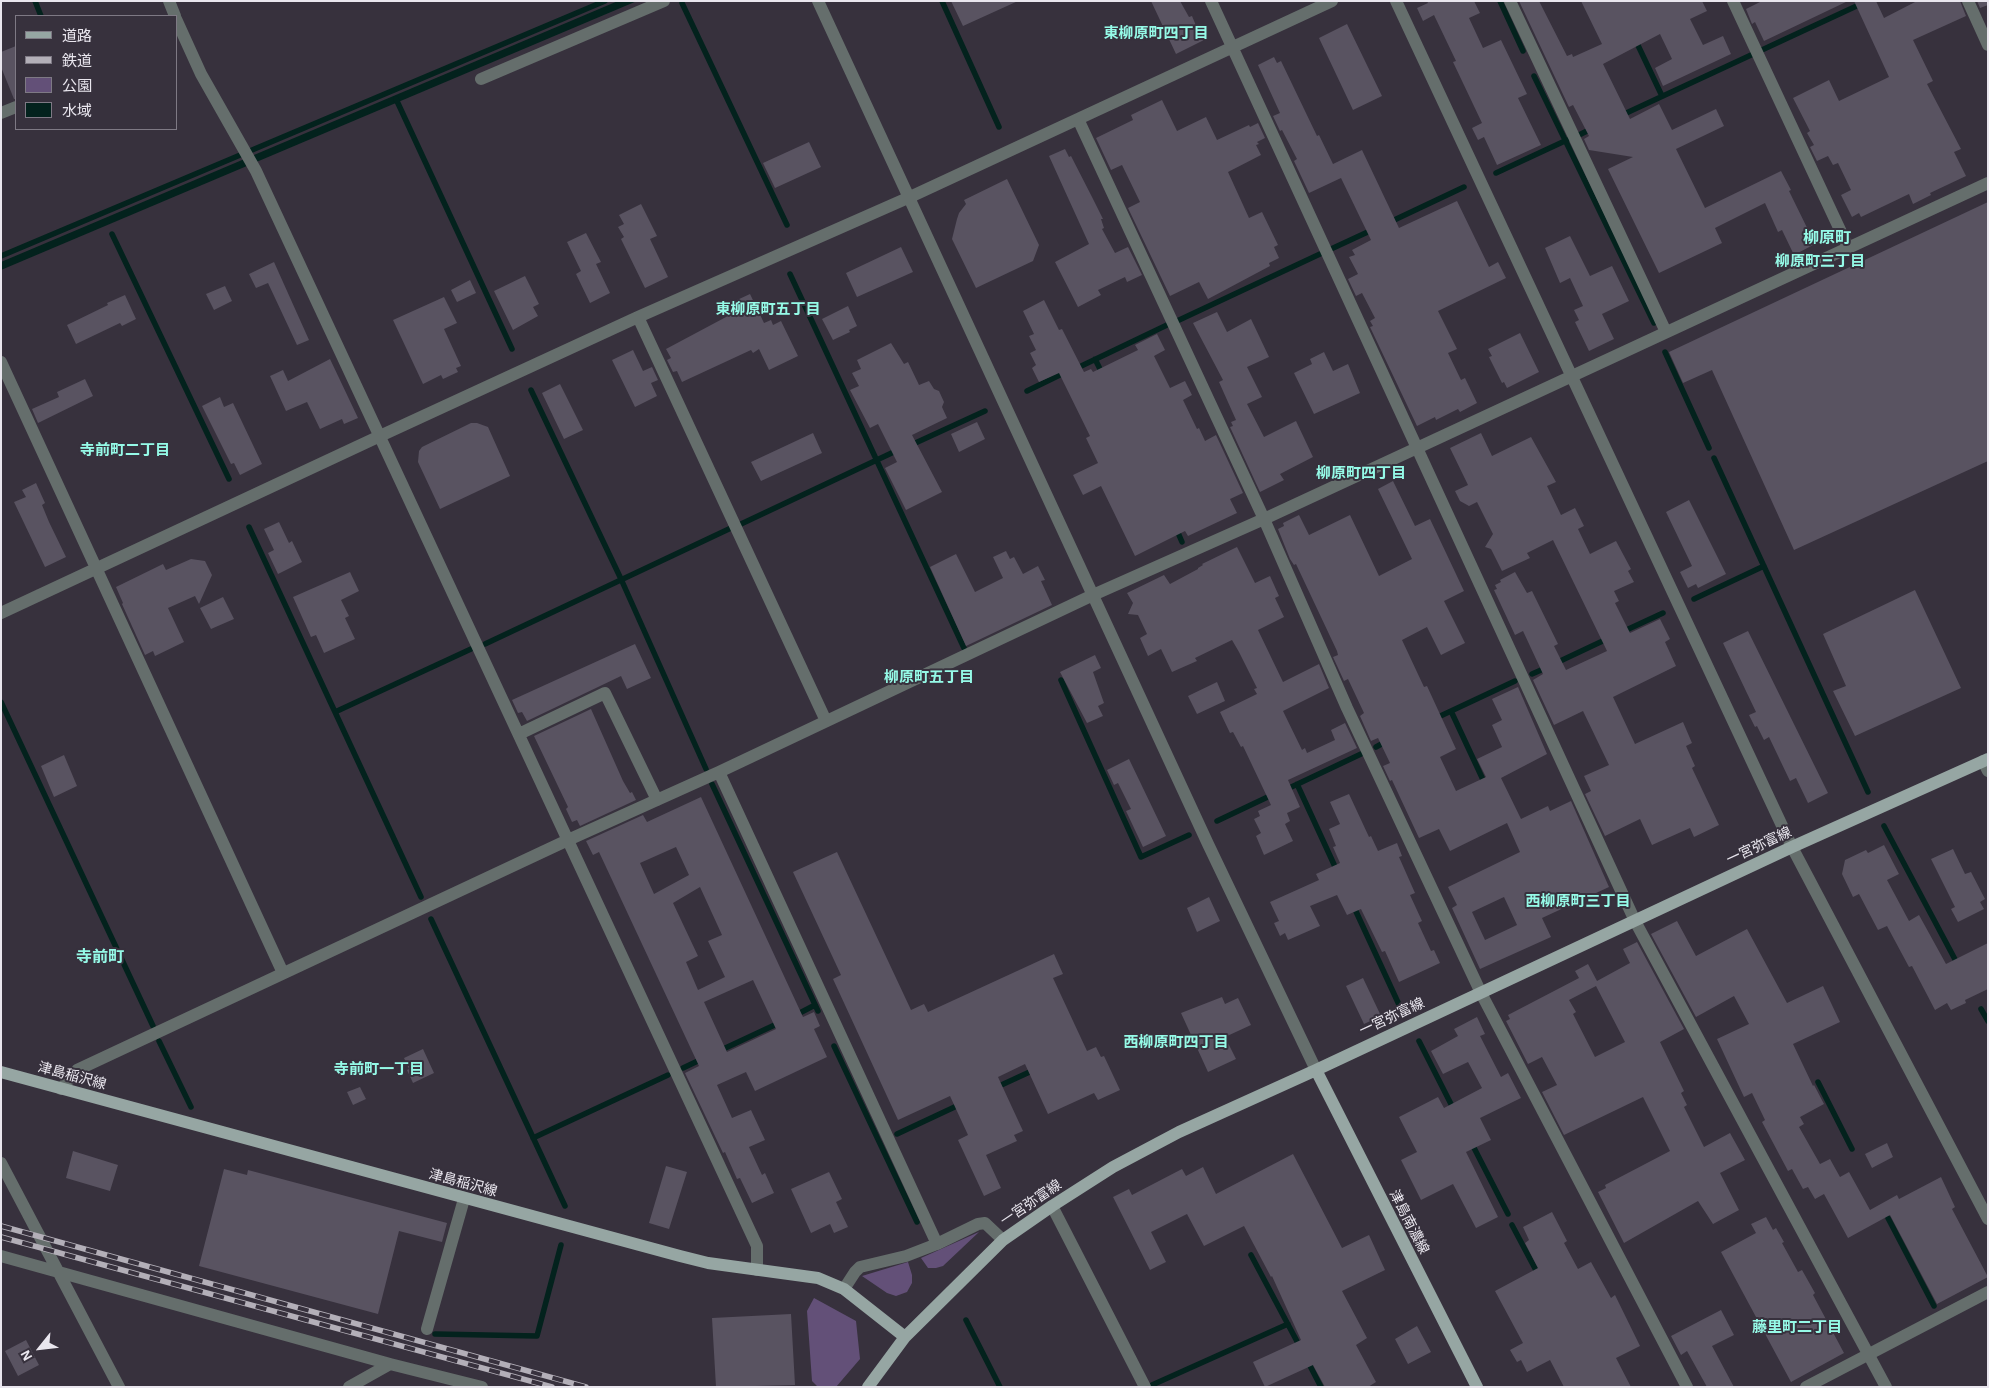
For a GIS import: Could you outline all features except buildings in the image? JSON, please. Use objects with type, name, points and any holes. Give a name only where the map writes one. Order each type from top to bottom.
[{"type":"main road","name":"一宮弥富線","points":[[868,1387],[905,1337],[1004,1240],[1052,1206],[1113,1167],[1178,1132],[1316,1070],[1792,847],[1986,764]]},
{"type":"main road","name":"津島南濃線","points":[[1316,1070],[1477,1387]]},
{"type":"main road","name":"津島稲沢線","points":[[1,1072],[680,1256],[757,1270],[818,1278],[844,1289],[905,1337]]},
{"type":"street","points":[[169,1],[175,15]]},
{"type":"street","points":[[481,79],[664,1]]},
{"type":"street","points":[[818,1],[1208,844],[1316,1070]]},
{"type":"street","points":[[1211,1],[1635,921],[1886,1387]]},
{"type":"street","points":[[1,613],[638,317],[910,197],[1332,1]]},
{"type":"street","points":[[1396,1],[1792,847],[1988,1219]]},
{"type":"street","points":[[1510,1],[1666,332]]},
{"type":"street","points":[[1733,1],[1848,247]]},
{"type":"street","points":[[1968,1],[1988,45]]},
{"type":"street","points":[[180,36],[256,171],[380,436],[757,1246],[757,1270]]},
{"type":"street","points":[[1,113],[15,106]]},
{"type":"street","points":[[1078,119],[1264,519],[1346,708],[1480,993],[1687,1387]]},
{"type":"street","points":[[61,1089],[77,1070],[283,973],[719,772],[1093,595],[1264,519],[1988,183]]},
{"type":"street","points":[[638,317],[826,721]]},
{"type":"street","points":[[1,362],[283,973]]},
{"type":"street","points":[[519,734],[605,693],[657,800]]},
{"type":"street","points":[[719,772],[937,1244]]},
{"type":"street","points":[[1,1163],[119,1387]]},
{"type":"street","points":[[427,1329],[464,1199]]},
{"type":"street","points":[[1052,1206],[1145,1387]]},
{"type":"street","points":[[844,1289],[860,1267],[906,1256],[937,1244],[978,1224],[985,1223],[1004,1240]]},
{"type":"street","points":[[1,1256],[457,1383],[482,1387]]},
{"type":"street","points":[[1806,1387],[1988,1292]]},
{"type":"street","points":[[348,1387],[390,1364]]},
{"type":"green space","points":[[979,1232],[943,1266],[928,1268],[921,1258]]},
{"type":"green space","points":[[908,1262],[912,1283],[907,1292],[896,1296],[887,1293],[862,1276]]},
{"type":"green space","points":[[814,1298],[856,1321],[860,1359],[836,1387],[818,1387],[812,1381],[807,1311]]},
{"type":"water","points":[[618,1],[637,1],[1,270],[1,262]]},
{"type":"waterway","points":[[35,1],[41,15]]},
{"type":"waterway","points":[[1,256],[605,1]]},
{"type":"waterway","points":[[942,1],[999,127]]},
{"type":"waterway","points":[[1500,1],[1523,51]]},
{"type":"waterway","points":[[682,3],[787,225]]},
{"type":"waterway","points":[[1622,115],[1863,3]]},
{"type":"waterway","points":[[1635,39],[1662,96]]},
{"type":"waterway","points":[[1534,76],[1654,323]]},
{"type":"waterway","points":[[396,99],[512,349]]},
{"type":"waterway","points":[[1577,136],[1593,128]]},
{"type":"waterway","points":[[1496,173],[1567,140]]},
{"type":"waterway","points":[[1390,222],[1464,187]]},
{"type":"waterway","points":[[1331,249],[1372,230]]},
{"type":"waterway","points":[[112,234],[229,479]]},
{"type":"waterway","points":[[1177,321],[1320,254]]},
{"type":"waterway","points":[[790,274],[964,648]]},
{"type":"waterway","points":[[1075,369],[1167,325]]},
{"type":"waterway","points":[[1665,352],[1709,448]]},
{"type":"waterway","points":[[1095,359],[1103,375]]},
{"type":"waterway","points":[[1027,391],[1066,372]]},
{"type":"waterway","points":[[531,390],[621,579],[706,769]]},
{"type":"waterway","points":[[911,445],[985,411]]},
{"type":"waterway","points":[[741,524],[898,450]]},
{"type":"waterway","points":[[1714,458],[1868,792]]},
{"type":"waterway","points":[[249,527],[421,897]]},
{"type":"waterway","points":[[485,644],[731,528]]},
{"type":"waterway","points":[[1176,528],[1182,542]]},
{"type":"waterway","points":[[1694,599],[1764,566]]},
{"type":"waterway","points":[[1622,632],[1663,613]]},
{"type":"waterway","points":[[1556,663],[1609,638]]},
{"type":"waterway","points":[[335,712],[471,649]]},
{"type":"waterway","points":[[1532,674],[1548,667]]},
{"type":"waterway","points":[[1061,680],[1141,857],[1189,835]]},
{"type":"waterway","points":[[1434,719],[1515,681]]},
{"type":"waterway","points":[[1,702],[153,1026]]},
{"type":"waterway","points":[[1451,711],[1485,784]]},
{"type":"waterway","points":[[1376,747],[1387,741]]},
{"type":"waterway","points":[[1285,790],[1361,754]]},
{"type":"waterway","points":[[712,784],[818,1011]]},
{"type":"waterway","points":[[1297,784],[1337,871]]},
{"type":"waterway","points":[[1217,821],[1274,794]]},
{"type":"waterway","points":[[1884,826],[1958,965]]},
{"type":"waterway","points":[[1353,905],[1401,1009]]},
{"type":"waterway","points":[[431,919],[565,1206]]},
{"type":"waterway","points":[[794,1016],[815,1005]]},
{"type":"waterway","points":[[1981,1009],[1988,1021]]},
{"type":"waterway","points":[[719,1051],[781,1022]]},
{"type":"waterway","points":[[159,1041],[191,1107]]},
{"type":"waterway","points":[[1419,1041],[1454,1110]]},
{"type":"waterway","points":[[834,1046],[917,1222]]},
{"type":"waterway","points":[[683,1068],[702,1059]]},
{"type":"waterway","points":[[997,1087],[1036,1069]]},
{"type":"waterway","points":[[533,1138],[668,1075]]},
{"type":"waterway","points":[[1818,1082],[1852,1149]]},
{"type":"waterway","points":[[897,1134],[961,1104]]},
{"type":"waterway","points":[[1471,1142],[1508,1214]]},
{"type":"waterway","points":[[1888,1218],[1934,1306]]},
{"type":"waterway","points":[[1512,1225],[1539,1276]]},
{"type":"waterway","points":[[435,1334],[537,1336],[561,1245]]},
{"type":"waterway","points":[[1251,1255],[1300,1347]]},
{"type":"waterway","points":[[966,1320],[1000,1387]]},
{"type":"waterway","points":[[1152,1385],[1288,1324]]},
{"type":"waterway","points":[[1307,1360],[1321,1387]]},
{"type":"railway","points":[[1,1226],[586,1387]]},
{"type":"railway","points":[[1,1237],[552,1387]]},
{"type":"district","name":"東柳原町四丁目","points":[[1156,33]]},
{"type":"district","name":"柳原町","points":[[1827,238]]},
{"type":"district","name":"柳原町三丁目","points":[[1820,261]]},
{"type":"district","name":"東柳原町五丁目","points":[[768,309]]},
{"type":"district","name":"寺前町二丁目","points":[[125,450]]},
{"type":"district","name":"柳原町四丁目","points":[[1361,473]]},
{"type":"district","name":"柳原町五丁目","points":[[929,677]]},
{"type":"district","name":"西柳原町三丁目","points":[[1578,901]]},
{"type":"district","name":"寺前町","points":[[100,957]]},
{"type":"district","name":"西柳原町四丁目","points":[[1176,1042]]},
{"type":"district","name":"寺前町一丁目","points":[[379,1069]]},
{"type":"district","name":"藤里町二丁目","points":[[1797,1327]]}]
